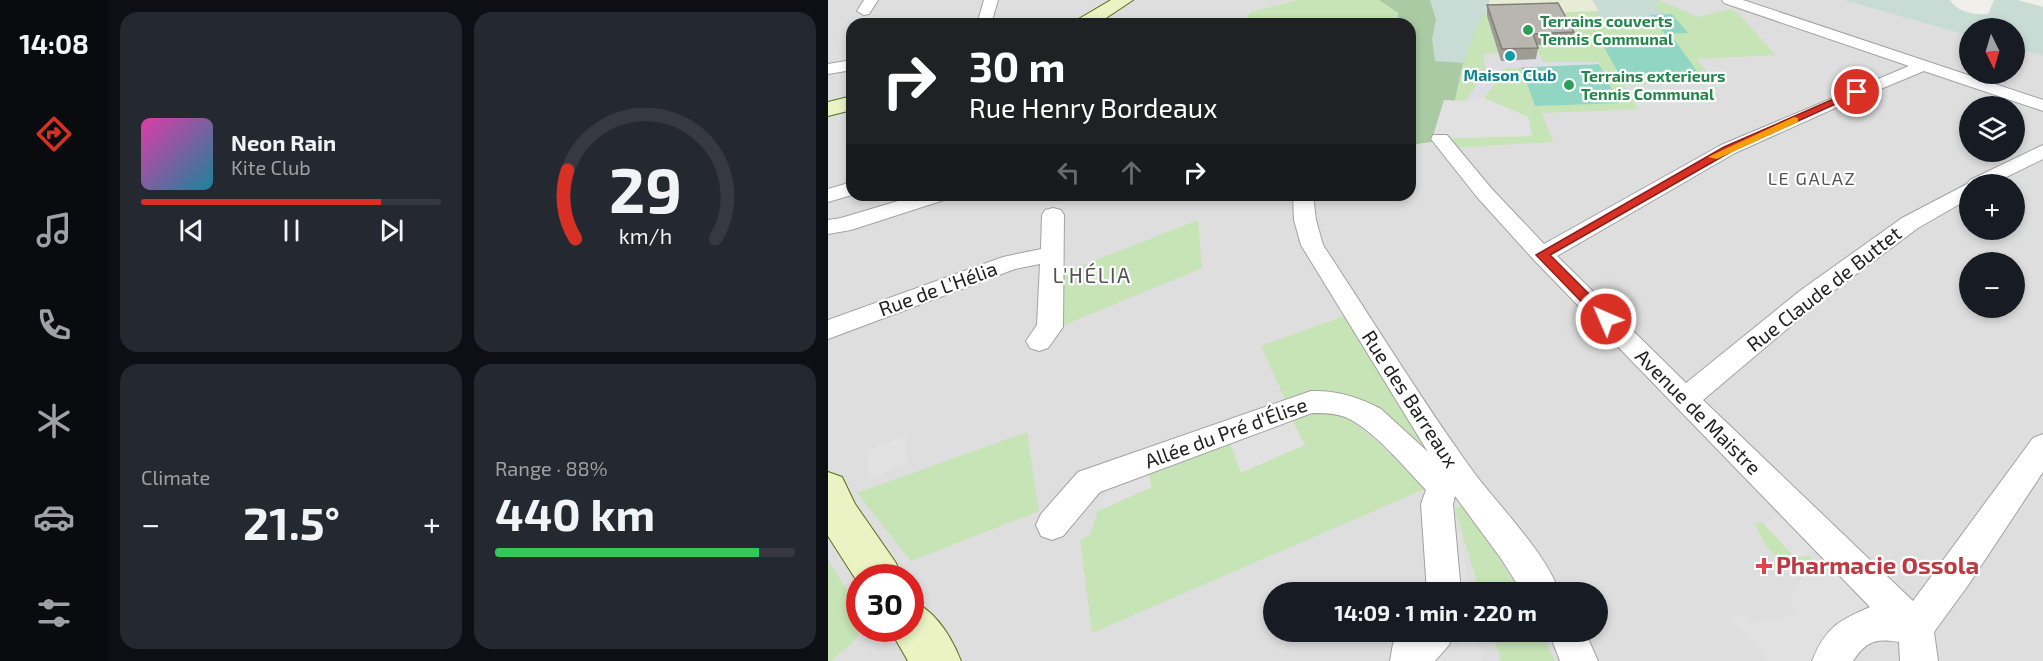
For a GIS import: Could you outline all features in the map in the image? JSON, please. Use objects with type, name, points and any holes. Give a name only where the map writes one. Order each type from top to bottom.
[{"type":"main road","points":[[1094,18],[1124,0]]},
{"type":"main road","points":[[828,109],[846,104]]},
{"type":"main road","points":[[828,490],[840,518],[871,564]]},
{"type":"main road","points":[[924,642],[938,661]]},
{"type":"street","points":[[986,18],[991,0]]},
{"type":"street","points":[[1729,0],[2043,106]]},
{"type":"street","points":[[828,69],[846,66]]},
{"type":"street","points":[[1542,255],[1728,149],[1836,101],[1923,66]]},
{"type":"street","name":"Avenue de Maistre","points":[[1440,139],[1482,193],[1685,399],[1917,644]]},
{"type":"street","points":[[1997,174],[2043,151]]},
{"type":"street","points":[[828,196],[846,190]]},
{"type":"street","name":"Rue Claude de Buttet","points":[[1685,399],[1810,296],[1910,223],[1959,195]]},
{"type":"street","points":[[828,227],[843,225],[921,201]]},
{"type":"street","name":"Rue des Barreaux","points":[[1303,201],[1305,220],[1312,245],[1452,483],[1514,549],[1535,582]]},
{"type":"street","points":[[1039,341],[1050,327],[1050,255],[1053,215]]},
{"type":"street","name":"Rue de L'Hélia","points":[[828,330],[1011,262],[1050,255]]},
{"type":"street","name":"Allée du Pré d'Élise","points":[[1052,525],[1089,482],[1311,402],[1343,403],[1371,417],[1452,483]]},
{"type":"street","points":[[1831,661],[1849,635],[1880,621],[1917,644],[1957,572],[2043,447]]},
{"type":"street","points":[[1443,582],[1437,504],[1452,483]]},
{"type":"street","points":[[1571,642],[1579,661]]},
{"type":"shaded area","points":[[828,0],[1298,0],[1250,12],[1247,18],[846,18],[846,201],[1416,201],[1416,144],[1446,140],[1463,63],[1488,13],[1489,0],[1592,0],[1599,11],[1654,4],[1659,0],[1843,0],[1959,33],[1959,84],[2025,84],[2025,51],[2043,56],[2043,661],[828,661]]},
{"type":"shaded area","points":[[1430,0],[1489,0],[1488,14],[1482,15],[1463,63],[1435,61],[1432,39],[1436,20]]},
{"type":"shaded area","points":[[1592,0],[1659,0],[1655,4],[1657,9],[1672,14],[1651,15],[1652,17],[1623,21],[1595,16],[1599,11]]},
{"type":"shaded area","points":[[1843,0],[1950,0],[1961,10],[1983,14],[1988,14],[1994,0],[2018,0],[2043,7],[2043,56],[2025,51],[2025,18],[1959,18],[1959,33]]},
{"type":"shaded area","points":[[1534,52],[1538,52],[1543,62],[1598,62],[1599,64],[1505,68],[1484,98],[1466,101],[1486,70],[1484,62],[1536,59]]},
{"type":"shaded area","points":[[1484,98],[1528,117],[1532,136],[1432,139],[1444,100],[1471,101]]},
{"type":"shaded area","points":[[1290,416],[1305,445],[1241,473],[1230,443]]},
{"type":"shaded area","points":[[905,436],[908,464],[869,479],[867,450]]},
{"type":"shaded area","points":[[1148,474],[1152,487],[1098,511],[1110,488]]},
{"type":"shaded area","points":[[1780,515],[1818,551],[1796,558],[1763,523]]},
{"type":"shaded area","points":[[1445,534],[1460,534],[1468,582],[1451,582]]},
{"type":"shaded area","points":[[1834,567],[1871,608],[1866,614],[1852,613],[1818,661],[1769,661],[1729,617],[1747,614],[1751,621],[1797,616],[1789,599],[1804,575]]},
{"type":"shaded area","points":[[1457,642],[1479,642],[1482,661],[1428,661],[1428,650],[1458,648]]},
{"type":"green space","points":[[1298,0],[1379,0],[1398,13],[1398,18],[1247,18],[1250,12]]},
{"type":"green space","points":[[1379,0],[1489,0],[1488,14],[1482,15],[1463,63],[1446,140],[1416,144],[1416,18],[1398,18],[1398,13]]},
{"type":"green space","points":[[1489,0],[1592,0],[1599,11],[1573,14],[1556,12],[1488,14]]},
{"type":"green space","points":[[1659,0],[1698,17],[1730,9],[1740,15],[1775,55],[1697,59],[1714,82],[1624,85],[1638,109],[1542,113],[1553,142],[1447,148],[1446,138],[1532,136],[1528,117],[1484,98],[1505,68],[1521,67],[1535,106],[1619,102],[1598,62],[1542,62],[1538,52],[1505,52],[1557,13],[1499,53],[1483,54],[1487,70],[1466,101],[1454,100],[1463,63],[1482,15],[1599,11],[1596,16],[1623,21],[1652,17],[1665,34],[1687,33],[1656,8],[1654,4]]},
{"type":"green space","points":[[1672,14],[1688,33],[1665,34],[1650,15]]},
{"type":"green space","name":"Terrains exterieurs Tennis Communal","points":[[1673,38],[1697,71],[1619,74],[1600,40]]},
{"type":"green space","name":"Terrains exterieurs Tennis Communal","points":[[1599,64],[1619,103],[1535,106],[1521,67]]},
{"type":"green space","points":[[1198,220],[1202,268],[1062,326],[1061,274]]},
{"type":"green space","points":[[1347,315],[1447,469],[1378,412],[1300,395],[1285,399],[1261,346]]},
{"type":"green space","points":[[1324,412],[1349,418],[1429,487],[1092,633],[1080,540],[1090,535],[1098,511],[1152,487],[1148,474],[1230,443],[1305,445],[1290,416]]},
{"type":"green space","points":[[1027,432],[1039,511],[911,561],[857,493]]},
{"type":"green space","points":[[1462,505],[1478,522],[1513,582],[1477,582],[1456,508]]},
{"type":"green space","points":[[1755,523],[1763,523],[1795,558],[1808,556],[1812,558],[1812,563],[1798,565],[1779,559],[1765,543]]},
{"type":"green space","points":[[828,560],[846,588],[846,642],[852,642],[831,661],[828,661]]},
{"type":"green space","points":[[1495,642],[1546,642],[1555,661],[1501,661]]},
{"type":"building","name":"Terrains couverts Tennis Communal","points":[[1558,3],[1574,32],[1533,34],[1538,48],[1502,49],[1487,5]]},
{"type":"slow traffic","points":[[1713,157],[1794,120]]},
{"type":"place","name":"Terrains couverts Tennis Communal","points":[[1528,30]]},
{"type":"place","name":"Maison Club","points":[[1510,56]]},
{"type":"place","name":"Terrains exterieurs Tennis Communal","points":[[1569,85]]},
{"type":"place","name":"Pharmacie Ossola","points":[[1764,566]]},
{"type":"district","name":"LE GALAZ","points":[[1812,179]]},
{"type":"district","name":"L'HÉLIA","points":[[1092,276]]},
{"type":"route","points":[[1606,319],[1542,255],[1728,149],[1857,92]]}]
